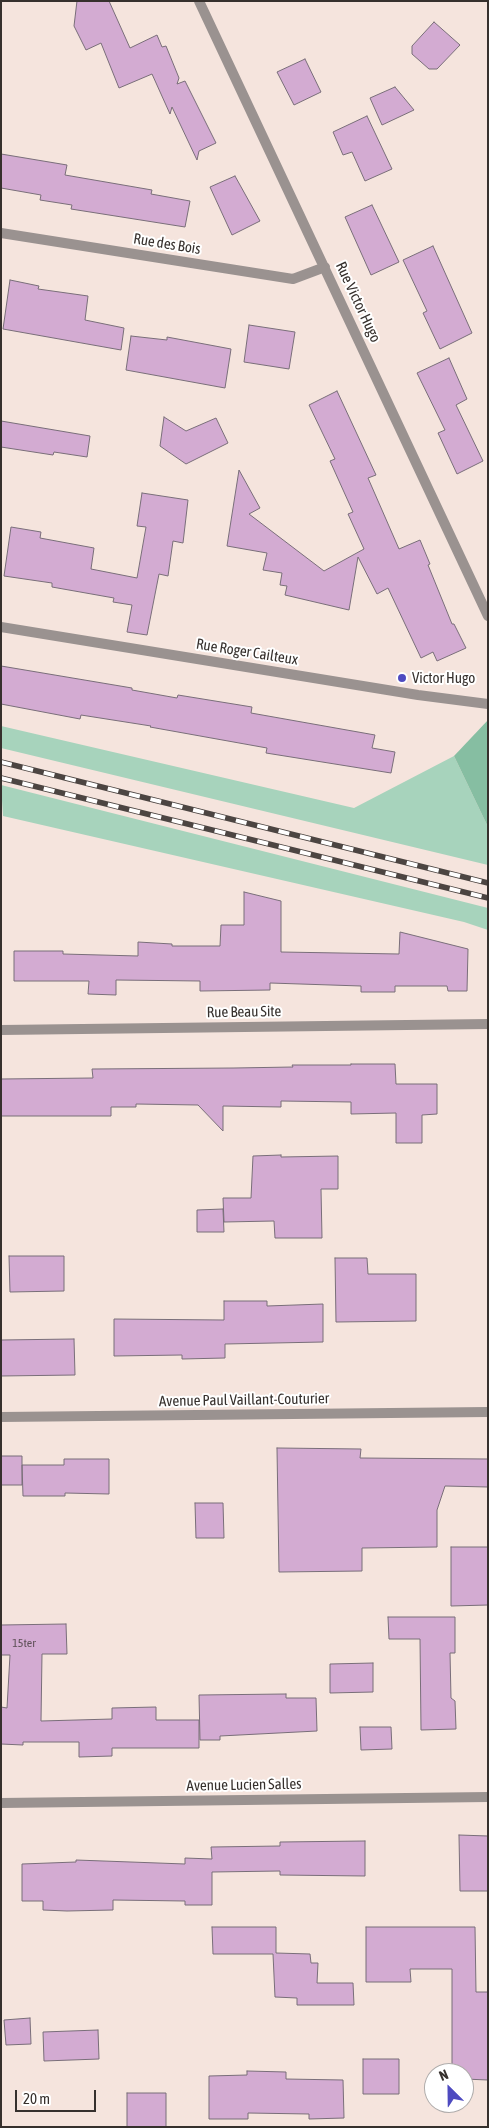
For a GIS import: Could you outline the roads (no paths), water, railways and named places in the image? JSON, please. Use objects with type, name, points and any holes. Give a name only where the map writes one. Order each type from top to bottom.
[{"type":"street","name":"Rue Victor Hugo","points":[[200,1],[488,616]]},
{"type":"street","name":"Rue des Bois","points":[[1,233],[293,279],[325,267]]},
{"type":"street","name":"Rue Roger Cailteux","points":[[1,628],[488,704]]},
{"type":"street","name":"Rue Beau Site","points":[[1,1030],[488,1024]]},
{"type":"street","name":"Avenue Paul Vaillant-Couturier","points":[[1,1417],[488,1412]]},
{"type":"street","name":"Avenue Lucien Salles","points":[[1,1803],[488,1797]]},
{"type":"railway","points":[[1,762],[488,883]]},
{"type":"railway","points":[[1,778],[488,898]]},
{"type":"place","name":"Victor Hugo","points":[[402,678]]}]
